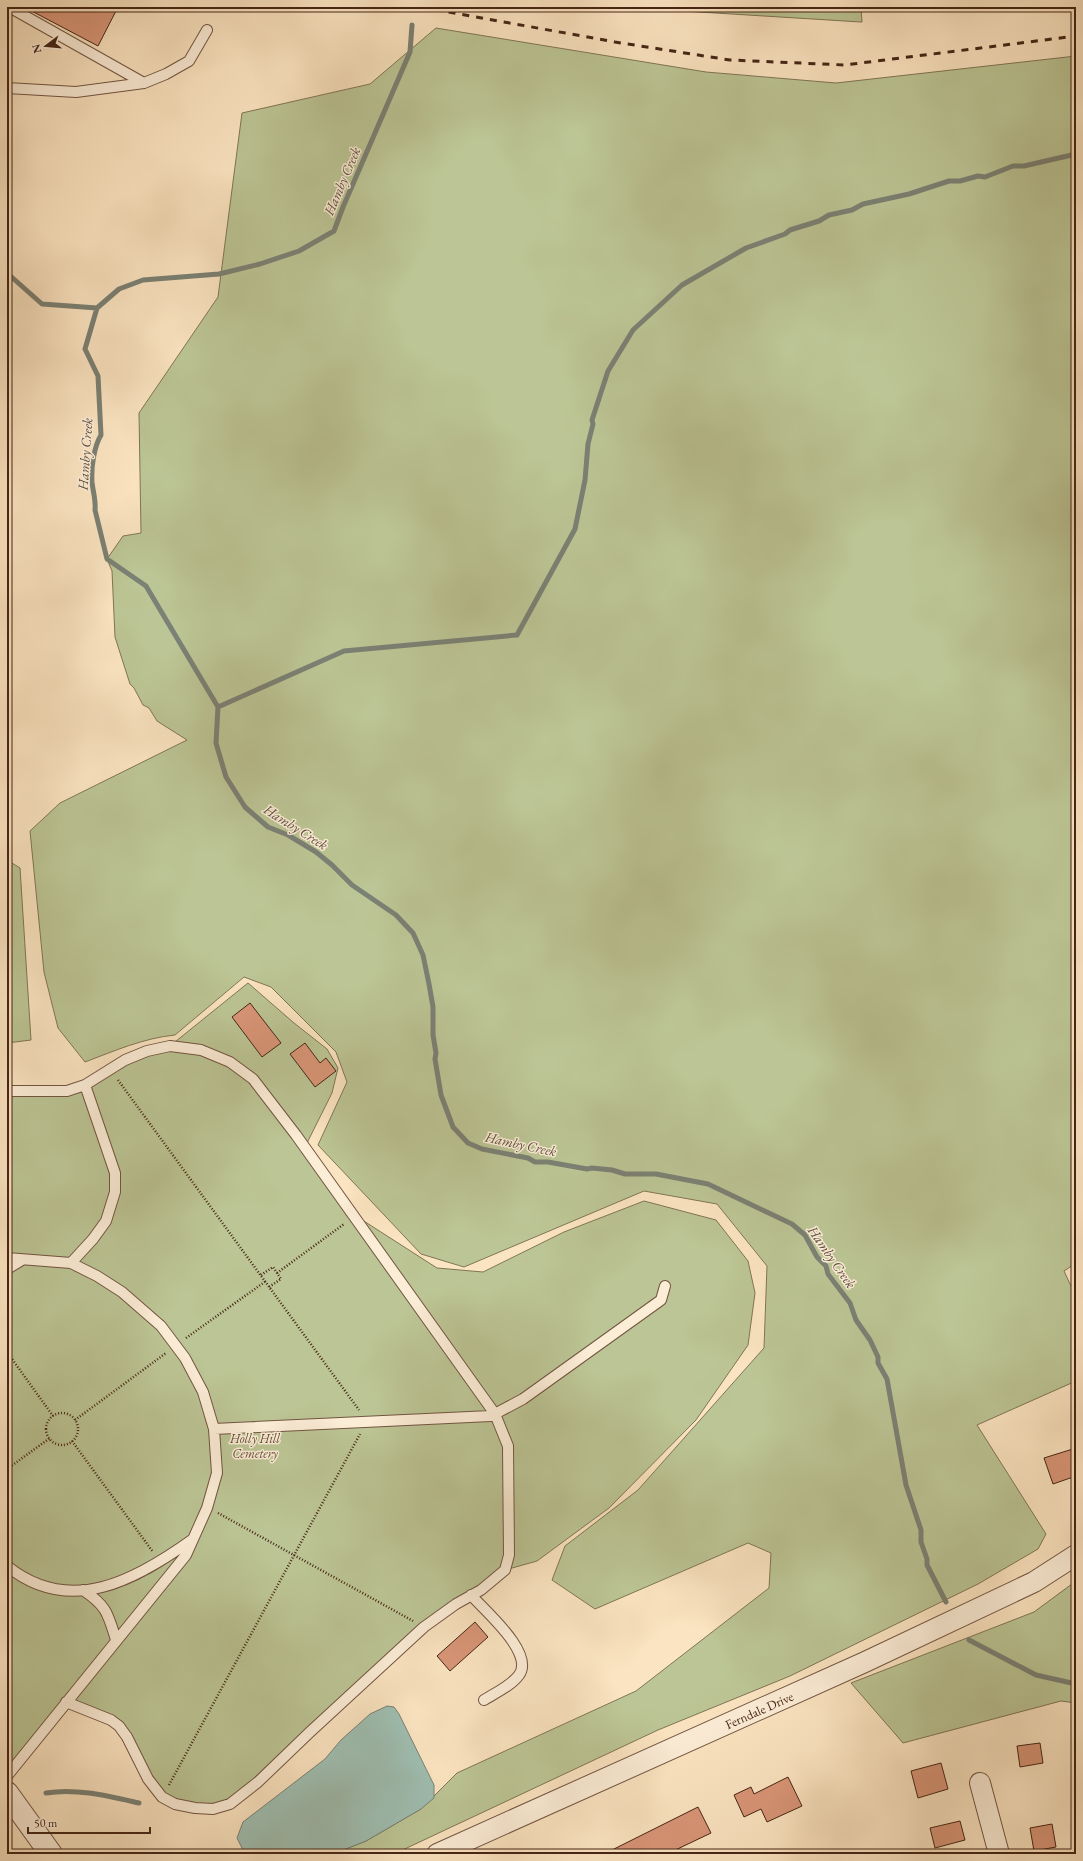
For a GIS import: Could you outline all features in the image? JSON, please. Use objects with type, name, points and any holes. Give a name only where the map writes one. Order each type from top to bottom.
[{"type":"street","name":"Ferndale Drive","points":[[437,1854],[865,1662],[1034,1582],[1076,1555]]},
{"type":"street","points":[[980,1783],[999,1854]]},
{"type":"street","points":[[7,1793],[51,1854]]},
{"type":"lane","points":[[9,7],[144,83]]},
{"type":"lane","points":[[7,88],[76,92],[144,83],[166,74],[189,61],[207,30]]},
{"type":"lane","points":[[7,1091],[67,1091],[85,1085],[110,1069],[147,1051],[170,1046],[201,1050],[230,1062],[253,1079],[356,1216],[496,1414],[508,1446],[509,1555],[506,1570],[424,1627],[258,1782],[230,1804],[213,1809],[195,1808],[175,1804],[162,1797],[148,1779],[127,1737],[119,1726],[111,1720],[66,1702]]},
{"type":"lane","points":[[71,1264],[93,1239],[106,1221],[114,1192],[115,1173],[85,1085]]},
{"type":"lane","points":[[7,1258],[71,1264],[97,1276],[122,1292],[161,1326],[185,1358],[202,1392],[214,1429],[217,1473],[207,1508],[186,1555],[7,1776]]},
{"type":"lane","points":[[7,1269],[22,1260]]},
{"type":"lane","points":[[214,1429],[491,1416],[523,1399],[660,1300],[665,1286]]},
{"type":"lane","points":[[7,1566],[42,1586],[73,1592],[98,1588],[148,1570],[193,1540]]},
{"type":"lane","points":[[83,1590],[97,1600],[106,1610],[116,1640]]},
{"type":"lane","points":[[471,1595],[510,1637],[519,1651],[522,1664],[520,1675],[510,1684],[484,1700]]},
{"type":"path","points":[[110,1069],[266,1281],[367,1422],[162,1797]]},
{"type":"path","points":[[277,1273],[356,1216]]},
{"type":"path","points":[[261,1275],[273,1267],[281,1280],[269,1287]]},
{"type":"path","points":[[75,1420],[266,1281]]},
{"type":"path","points":[[7,1352],[53,1416]]},
{"type":"path","points":[[62,1413],[67,1414],[75,1420],[78,1430],[77,1435],[72,1441],[65,1445],[60,1444],[50,1438],[47,1425],[53,1416],[62,1413]]},
{"type":"path","points":[[7,1470],[50,1438]]},
{"type":"path","points":[[72,1441],[160,1562]]},
{"type":"path","points":[[207,1508],[424,1627]]},
{"type":"green space","points":[[618,7],[861,7],[862,22],[861,22]]},
{"type":"green space","points":[[436,28],[706,72],[836,83],[1076,56],[1076,1263],[1064,1271],[1076,1297],[1076,1381],[977,1425],[1046,1534],[1038,1549],[978,1584],[790,1676],[658,1730],[394,1854],[333,1854],[366,1841],[421,1809],[457,1773],[636,1691],[769,1588],[771,1553],[748,1543],[595,1609],[552,1580],[565,1546],[638,1490],[764,1348],[767,1266],[717,1204],[644,1191],[464,1267],[421,1254],[318,1145],[347,1082],[336,1052],[271,987],[244,977],[175,1035],[141,1042],[85,1062],[58,1028],[44,972],[30,831],[60,803],[187,740],[157,721],[149,708],[143,705],[134,688],[130,684],[115,637],[112,571],[107,559],[123,536],[141,533],[139,413],[218,297],[242,113],[370,84]]},
{"type":"green space","points":[[7,860],[20,868],[31,1040],[7,1043]]},
{"type":"green space","name":"Holly Hill Cemetery","points":[[248,983],[294,1023],[327,1049],[338,1068],[332,1093],[305,1147],[356,1216],[437,1268],[483,1272],[564,1232],[644,1201],[716,1220],[748,1261],[755,1293],[748,1345],[696,1420],[609,1508],[537,1561],[505,1570],[456,1604],[258,1782],[213,1809],[162,1797],[119,1726],[66,1702],[7,1776],[7,1091],[67,1091],[170,1046]]},
{"type":"green space","points":[[1076,1581],[1076,1703],[1061,1701],[903,1743],[851,1683],[1034,1612]]},
{"type":"shaded area","points":[[387,1706],[394,1707],[399,1714],[434,1785],[434,1798],[421,1809],[366,1841],[333,1854],[245,1854],[237,1838],[243,1822],[325,1759],[341,1740],[370,1714]]},
{"type":"building","points":[[24,7],[118,7],[98,46]]},
{"type":"building","points":[[250,1003],[281,1043],[262,1057],[232,1017]]},
{"type":"building","points":[[305,1043],[320,1063],[326,1058],[336,1071],[315,1087],[290,1054]]},
{"type":"building","points":[[1076,1448],[1076,1476],[1053,1484],[1044,1458]]},
{"type":"building","points":[[475,1622],[488,1637],[450,1671],[437,1656]]},
{"type":"building","points":[[1040,1743],[1043,1763],[1020,1767],[1017,1746]]},
{"type":"building","points":[[941,1763],[948,1789],[918,1798],[911,1771]]},
{"type":"building","points":[[788,1777],[802,1806],[767,1822],[761,1809],[744,1817],[734,1795],[751,1787],[754,1794]]},
{"type":"building","points":[[698,1807],[711,1833],[667,1854],[604,1854]]},
{"type":"building","points":[[960,1821],[965,1840],[935,1848],[930,1828]]},
{"type":"building","points":[[1052,1824],[1056,1847],[1034,1851],[1030,1828]]},
{"type":"waterway","name":"Hamby Creek","points":[[412,25],[410,52],[334,231],[299,251],[260,264],[219,274],[143,280],[119,289],[97,308],[85,349],[98,376],[101,435],[96,445],[92,470],[92,482],[95,510],[107,559],[146,586],[218,707],[216,743],[226,777],[245,807],[268,827],[288,835],[316,852],[332,865],[352,885],[396,915],[413,933],[423,955],[433,1007],[433,1035],[436,1053],[435,1059],[441,1095],[453,1127],[468,1143],[482,1149],[528,1158],[535,1162],[548,1162],[587,1169],[612,1170],[625,1174],[656,1174],[708,1184],[792,1224],[805,1235],[817,1257],[826,1266],[828,1274],[850,1303],[856,1320],[870,1340],[878,1357],[878,1363],[887,1379],[906,1485],[921,1530],[921,1542],[927,1559],[927,1565],[946,1602]]},
{"type":"waterway","points":[[218,707],[344,651],[517,635],[575,529],[585,480],[588,444],[593,424],[592,420],[608,371],[633,330],[682,285],[746,248],[785,234],[790,230],[819,221],[829,215],[852,210],[863,204],[909,194],[949,181],[960,181],[978,176],[985,177],[1013,166],[1024,166],[1076,154]]},
{"type":"waterway","points":[[7,273],[42,304],[97,308]]},
{"type":"waterway","name":"Hamby Creek","points":[[969,1640],[1036,1675],[1076,1684]]},
{"type":"waterway","points":[[46,1793],[69,1791],[81,1792],[104,1795],[139,1803]]},
{"type":"railway","points":[[421,7],[615,42],[730,60],[845,65],[1076,36]]}]
